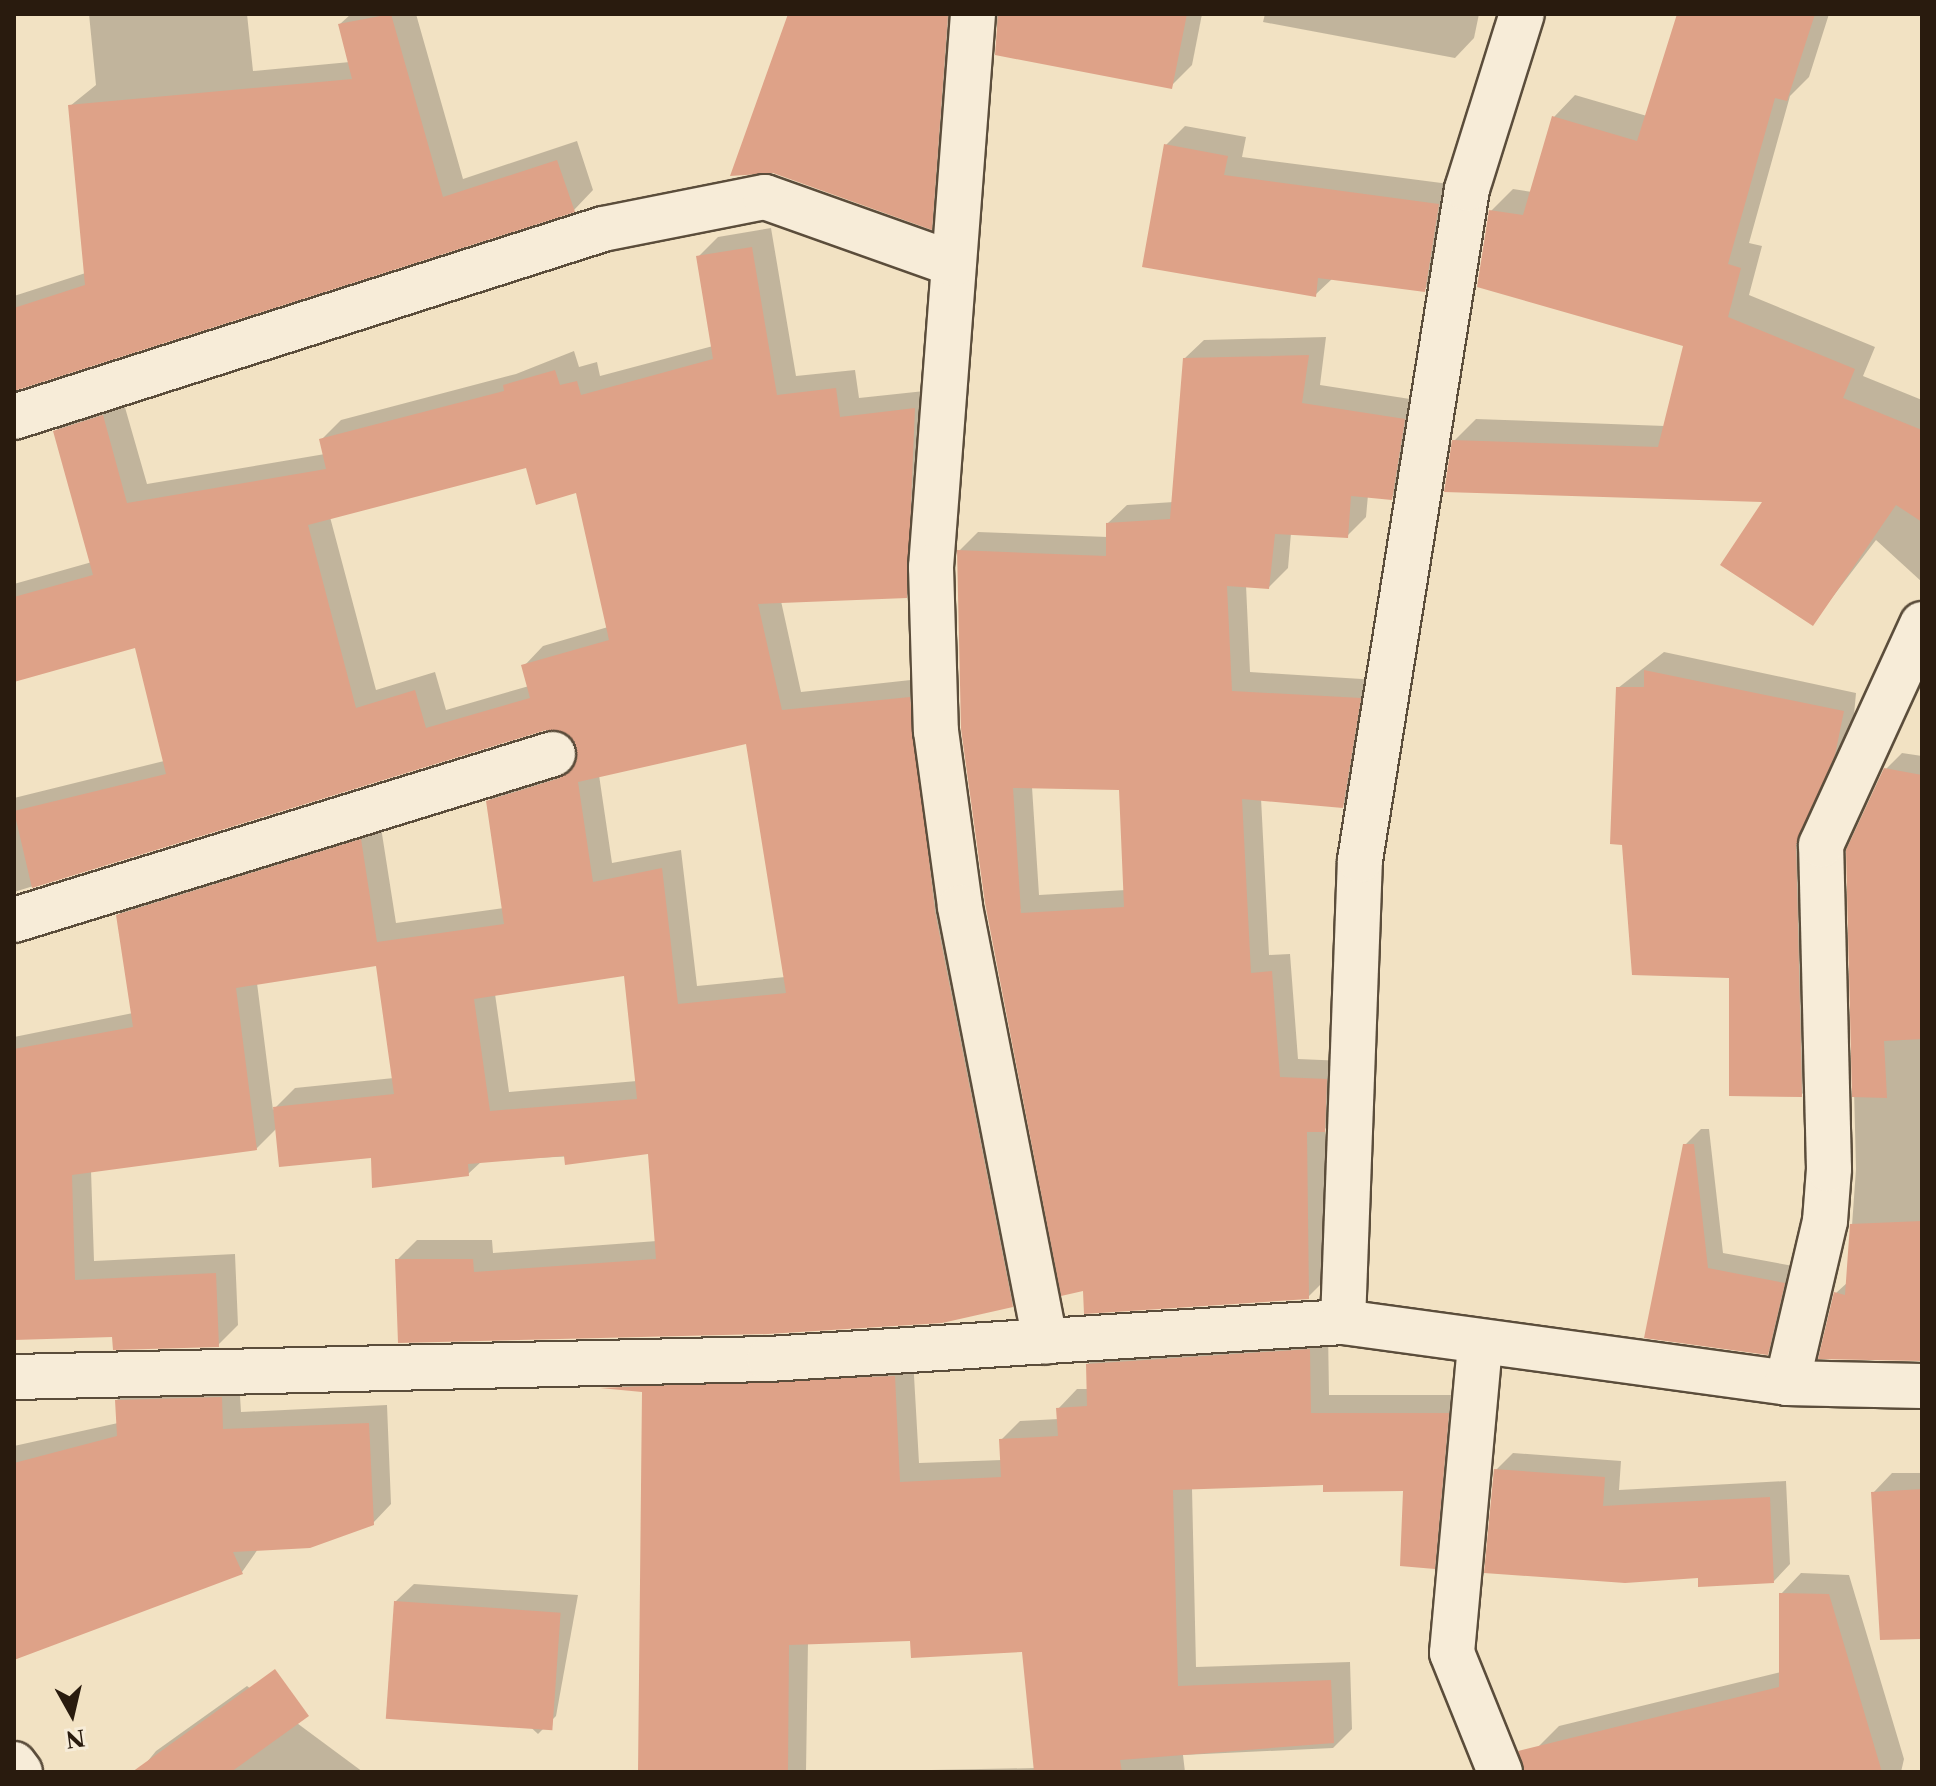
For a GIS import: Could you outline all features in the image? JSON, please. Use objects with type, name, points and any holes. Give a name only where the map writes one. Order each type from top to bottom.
[{"type":"street","points":[[973,14],[931,567],[936,731],[960,907],[1045,1342]]},
{"type":"street","points":[[1343,1322],[1360,860],[1467,189],[1522,14]]},
{"type":"street","points":[[14,417],[603,229],[765,197],[953,264]]},
{"type":"street","points":[[1787,1383],[1825,1221],[1829,1169],[1821,845],[1922,624]]},
{"type":"street","points":[[14,920],[553,754]]},
{"type":"street","points":[[14,1377],[769,1359],[1343,1322],[1480,1345],[1787,1383],[1922,1386]]},
{"type":"street","points":[[1480,1345],[1452,1653],[1500,1772]]},
{"type":"street","points":[[14,1764],[20,1772]]},
{"type":"building","points":[[391,14],[443,197],[557,160],[575,212],[14,391],[14,308],[85,285],[68,105],[352,79],[338,24]]},
{"type":"building","points":[[788,14],[948,14],[932,230],[773,173],[730,176]]},
{"type":"building","points":[[998,14],[1187,14],[1172,89],[995,55]]},
{"type":"building","points":[[1677,14],[1815,14],[1787,101],[1775,98],[1728,264],[1741,268],[1728,317],[1855,369],[1843,398],[1922,430],[1922,522],[1896,505],[1813,626],[1720,565],[1762,502],[1444,492],[1452,440],[1658,447],[1683,346],[1477,287],[1489,210],[1523,215],[1552,116],[1637,141]]},
{"type":"building","points":[[1164,144],[1228,156],[1224,175],[1439,204],[1425,292],[1318,278],[1316,297],[1142,267]]},
{"type":"building","points":[[752,247],[777,395],[836,388],[840,417],[915,408],[907,598],[758,604],[782,710],[910,697],[935,912],[1013,1307],[942,1323],[768,1334],[398,1343],[395,1259],[473,1259],[474,1272],[656,1259],[648,1154],[565,1165],[564,1156],[468,1164],[469,1176],[372,1188],[371,1158],[279,1167],[273,1107],[394,1094],[376,966],[236,988],[257,1150],[72,1175],[75,1280],[216,1273],[219,1347],[113,1350],[112,1337],[14,1340],[14,1049],[133,1027],[116,915],[361,839],[377,942],[504,924],[486,801],[560,778],[577,759],[569,735],[546,730],[32,888],[14,811],[166,774],[135,648],[14,682],[14,597],[93,575],[53,431],[103,415],[127,503],[326,469],[319,439],[504,391],[503,385],[555,370],[560,385],[577,381],[581,395],[713,359],[696,256]],"holes":[[[526,468],[536,505],[576,493],[609,640],[521,665],[530,698],[426,728],[415,690],[356,708],[308,525]],[[746,744],[786,993],[678,1004],[662,868],[593,882],[578,782]],[[624,976],[637,1099],[490,1111],[474,999]]]},
{"type":"building","points":[[1309,355],[1302,403],[1405,419],[1392,500],[1351,496],[1348,538],[1275,534],[1269,589],[1227,586],[1232,691],[1361,698],[1343,808],[1242,799],[1251,973],[1272,971],[1280,1077],[1327,1079],[1325,1132],[1307,1132],[1309,1299],[1084,1314],[1083,1291],[1061,1296],[985,903],[961,729],[957,550],[1106,556],[1106,523],[1170,519],[1183,358]],"holes":[[[1013,788],[1119,790],[1124,907],[1021,913]]]},
{"type":"building","points":[[1644,670],[1844,711],[1835,755],[1796,845],[1802,1097],[1729,1096],[1729,978],[1632,975],[1622,845],[1610,844],[1616,687],[1644,687]]},
{"type":"building","points":[[1884,768],[1922,775],[1922,1039],[1884,1041],[1887,1098],[1852,1097],[1846,850]]},
{"type":"building","points":[[1683,1144],[1694,1144],[1708,1268],[1785,1283],[1768,1355],[1644,1338]]},
{"type":"building","points":[[1922,1221],[1922,1361],[1818,1359],[1834,1292],[1845,1295],[1850,1224]]},
{"type":"building","points":[[1310,1349],[1311,1413],[1449,1413],[1435,1569],[1400,1566],[1403,1491],[1323,1492],[1323,1485],[1173,1490],[1178,1686],[1331,1680],[1334,1743],[1120,1760],[1122,1772],[1034,1772],[1022,1652],[911,1658],[910,1641],[789,1645],[788,1772],[638,1772],[642,1392],[600,1388],[895,1376],[900,1482],[1001,1477],[999,1439],[1058,1436],[1056,1408],[1087,1406],[1086,1364]]},
{"type":"building","points":[[222,1397],[223,1429],[369,1423],[374,1525],[310,1548],[233,1552],[243,1574],[14,1660],[14,1463],[117,1436],[115,1400]]},
{"type":"building","points":[[1494,1469],[1605,1477],[1603,1506],[1770,1497],[1774,1583],[1698,1587],[1698,1578],[1625,1583],[1484,1573]]},
{"type":"building","points":[[1922,1489],[1922,1639],[1880,1640],[1871,1492]]},
{"type":"building","points":[[1779,1593],[1829,1594],[1882,1772],[1524,1772],[1518,1751],[1779,1687]]},
{"type":"building","points":[[394,1601],[561,1613],[552,1730],[386,1719]]},
{"type":"building","points":[[275,1669],[309,1716],[231,1772],[132,1772]]}]
